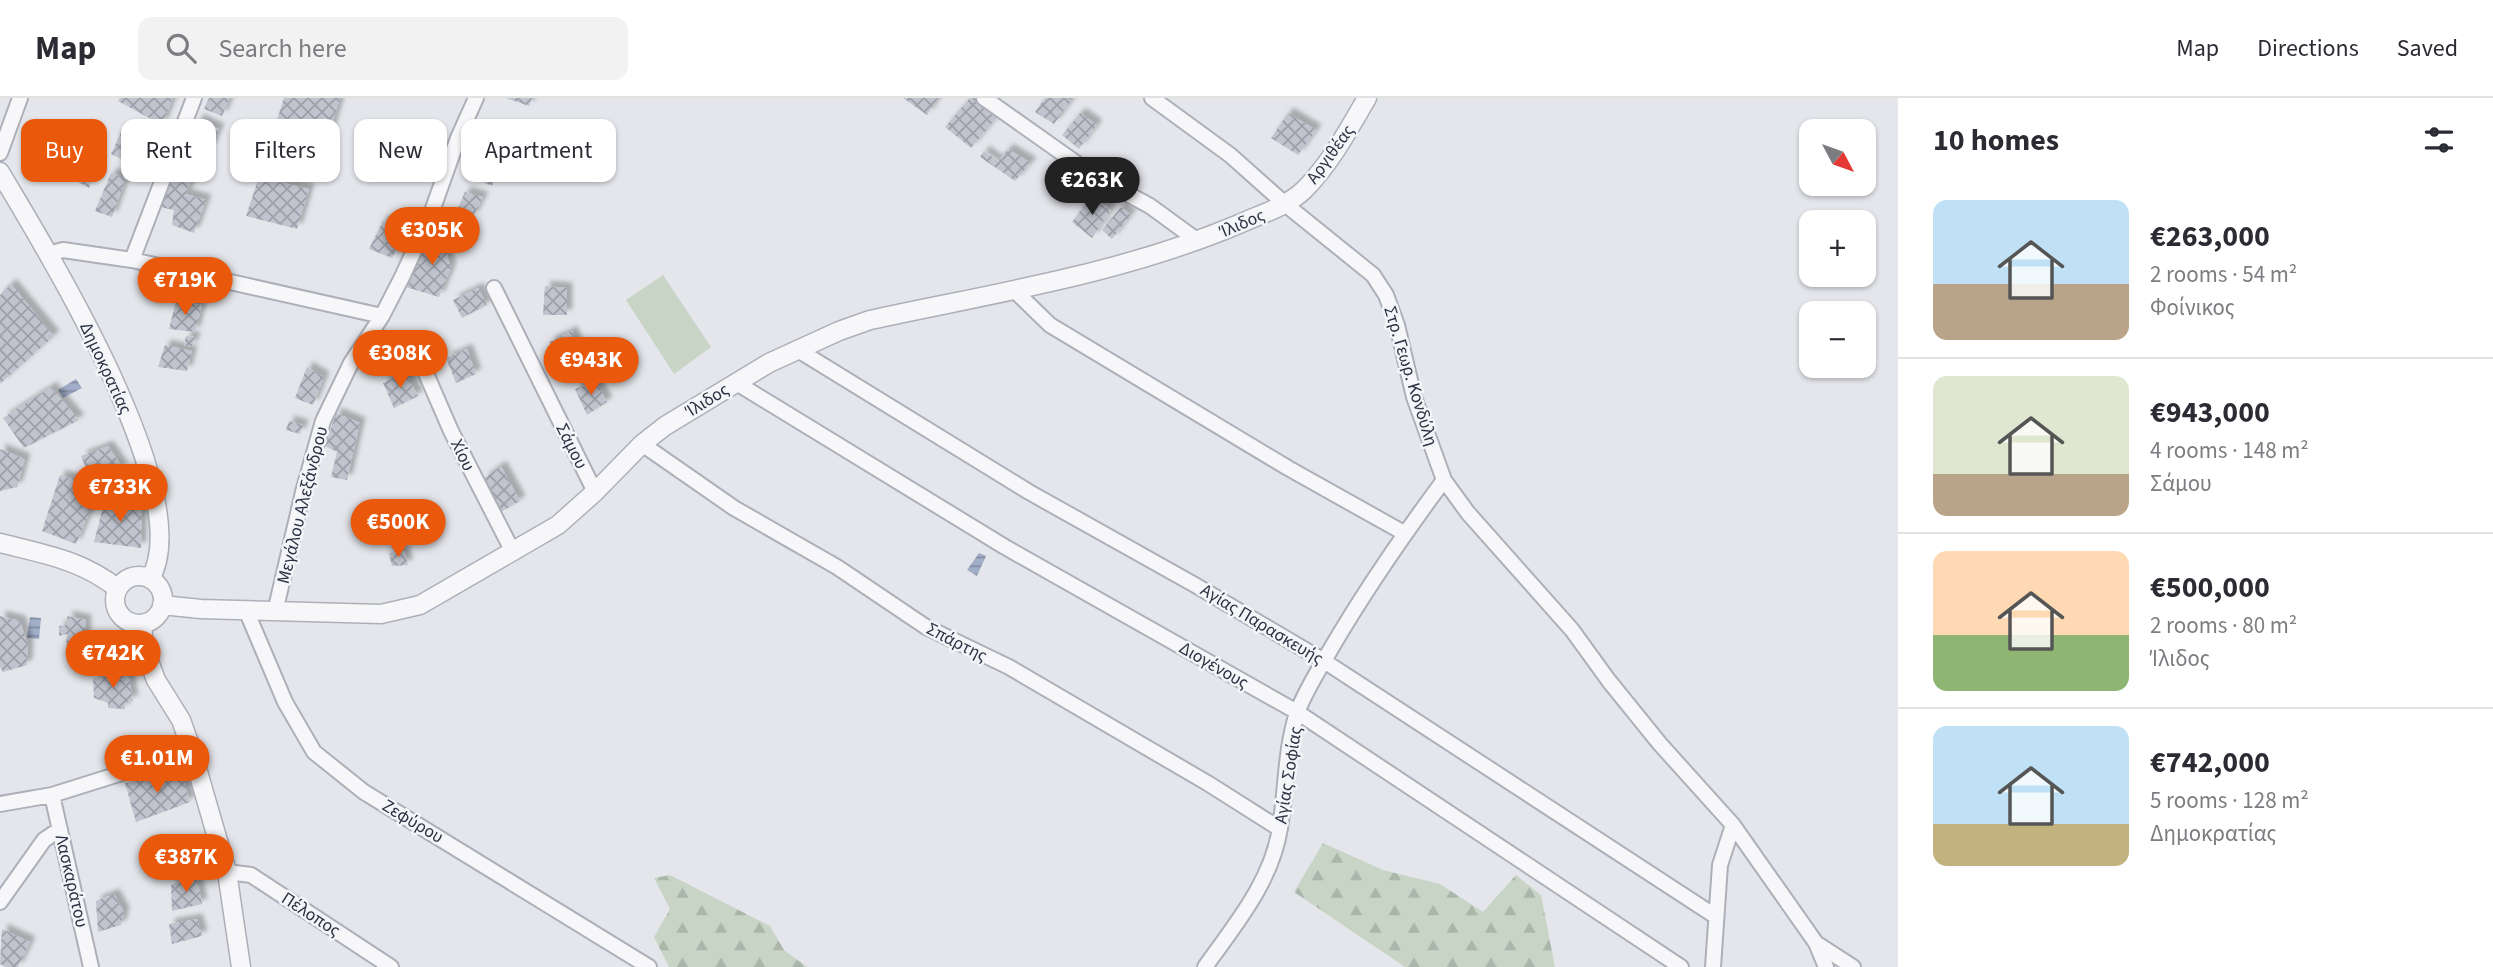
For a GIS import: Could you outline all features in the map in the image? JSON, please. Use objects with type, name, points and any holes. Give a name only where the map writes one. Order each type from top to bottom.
[{"type":"street","points":[[0,153],[20,98]]},
{"type":"street","points":[[132,260],[194,98]]},
{"type":"street","name":"Μεγάλου Αλεξάνδρου","points":[[275,612],[323,421],[351,363],[382,316],[431,214],[458,138],[476,98]]},
{"type":"street","points":[[984,98],[1093,175],[1150,206],[1198,241]]},
{"type":"street","name":"Στρ. Γεωρ. Κονδύλη","points":[[1152,98],[1230,155],[1285,204],[1373,275],[1386,295],[1414,397],[1444,480],[1468,513],[1572,630],[1660,744],[1733,825],[1816,943]]},
{"type":"street","name":"Αργιθέας","points":[[1285,204],[1304,190],[1326,164],[1367,98]]},
{"type":"street","name":"Δημοκρατίας","points":[[0,172],[48,254],[107,366],[141,448],[159,511],[161,537],[158,567],[150,579]]},
{"type":"street","name":"Ίλιδος","points":[[162,605],[275,612],[381,614],[420,605],[558,525],[642,444],[665,426],[735,382],[797,350],[870,320],[1113,268],[1198,241],[1285,204]]},
{"type":"street","points":[[48,254],[63,250],[132,260],[382,316]]},
{"type":"street","name":"Σάμου","points":[[494,288],[595,492]]},
{"type":"street","points":[[1013,289],[1051,325],[1287,468],[1404,533]]},
{"type":"street","name":"Αγίας Παρασκευής","points":[[797,350],[1029,492],[1324,661],[1715,916]]},
{"type":"street","name":"Χίου","points":[[418,355],[456,442],[513,552]]},
{"type":"street","name":"Διογένους","points":[[735,382],[1005,547],[1297,712],[1681,967]]},
{"type":"street","name":"Σπάρτης","points":[[642,444],[734,508],[837,567],[926,627],[1009,667],[1209,784],[1280,829]]},
{"type":"street","name":"Αγίας Σοφίας","points":[[1205,967],[1260,887],[1273,855],[1280,829],[1297,712],[1354,608],[1404,533],[1444,480]]},
{"type":"street","points":[[0,543],[69,560],[98,573],[118,589]]},
{"type":"street","points":[[129,579],[150,579],[160,590],[162,605],[155,618],[142,624],[134,624],[121,616],[115,603],[118,589],[129,579]]},
{"type":"street","name":"Ζεφύρου","points":[[246,610],[285,702],[314,752],[364,792],[649,967]]},
{"type":"street","points":[[142,624],[144,648],[156,680],[181,720],[192,751],[227,872],[241,967]]},
{"type":"street","points":[[0,804],[52,795],[192,751]]},
{"type":"street","name":"Λασκαράτου","points":[[52,795],[95,966]]},
{"type":"street","points":[[1713,967],[1720,865],[1733,825]]},
{"type":"street","points":[[0,902],[44,840],[60,829]]},
{"type":"street","name":"Πέλοπος","points":[[227,872],[251,875],[391,967]]},
{"type":"street","points":[[1816,943],[1826,967]]},
{"type":"street","points":[[1816,943],[1853,967]]},
{"type":"green space","points":[[663,275],[711,347],[674,374],[626,300]]},
{"type":"green space","points":[[1323,843],[1383,870],[1440,884],[1483,912],[1516,875],[1541,895],[1555,967],[1405,967],[1294,892]]},
{"type":"green space","points":[[670,875],[770,926],[784,950],[807,967],[669,967],[654,937],[670,909],[654,878]]},
{"type":"water","points":[[76,379],[82,388],[63,398],[58,390]]},
{"type":"water","points":[[979,553],[986,556],[977,576],[967,570]]},
{"type":"water","points":[[30,617],[41,618],[39,639],[27,638]]},
{"type":"building","points":[[120,98],[173,98],[164,119],[151,119],[118,101]]},
{"type":"building","points":[[209,98],[230,98],[222,116],[204,109]]},
{"type":"building","points":[[284,98],[340,98],[334,119],[277,119]]},
{"type":"building","points":[[506,98],[532,98],[529,106]]},
{"type":"building","points":[[903,98],[938,98],[927,115]]},
{"type":"building","points":[[970,98],[996,118],[971,148],[945,127]]},
{"type":"building","points":[[1045,98],[1066,98],[1071,101],[1054,124],[1035,112]]},
{"type":"building","points":[[1080,113],[1097,125],[1079,149],[1062,135]]},
{"type":"building","points":[[1288,113],[1316,130],[1298,155],[1271,138]]},
{"type":"building","points":[[121,132],[121,159],[111,154]]},
{"type":"building","points":[[1008,149],[1031,163],[1015,181],[980,157],[984,151],[998,161]]},
{"type":"building","points":[[111,173],[121,176],[121,182],[125,182],[112,217],[95,211]]},
{"type":"building","points":[[78,182],[91,182],[89,188]]},
{"type":"building","points":[[169,182],[191,182],[186,194],[206,200],[194,233],[172,225],[174,210],[160,207]]},
{"type":"building","points":[[257,182],[280,182],[309,189],[297,229],[246,216]]},
{"type":"building","points":[[465,192],[483,197],[473,217],[456,213]]},
{"type":"building","points":[[1091,196],[1111,210],[1092,238],[1072,222]]},
{"type":"building","points":[[1121,207],[1131,215],[1112,239],[1102,230]]},
{"type":"building","points":[[383,221],[408,231],[392,258],[369,249]]},
{"type":"building","points":[[430,235],[452,241],[447,256],[451,268],[439,297],[406,287]]},
{"type":"building","points":[[11,284],[54,336],[0,384],[0,295]]},
{"type":"building","points":[[545,286],[567,288],[567,315],[543,315]]},
{"type":"building","points":[[478,288],[487,305],[462,318],[453,300]]},
{"type":"building","points":[[176,301],[202,305],[195,332],[169,329]]},
{"type":"building","points":[[572,331],[582,356],[558,365],[549,342]]},
{"type":"building","points":[[186,336],[195,337],[192,347],[184,345]]},
{"type":"building","points":[[165,345],[192,351],[187,371],[158,367]]},
{"type":"building","points":[[467,349],[476,374],[456,383],[446,358]]},
{"type":"building","points":[[307,367],[324,377],[313,405],[295,398]]},
{"type":"building","points":[[405,373],[418,396],[394,408],[383,383]]},
{"type":"building","points":[[595,381],[607,402],[587,415],[575,389]]},
{"type":"building","points":[[51,387],[79,420],[24,448],[3,418]]},
{"type":"building","points":[[336,413],[360,423],[347,480],[331,477],[337,452],[325,446]]},
{"type":"building","points":[[289,421],[303,425],[300,434],[286,430]]},
{"type":"building","points":[[108,446],[123,468],[91,481],[81,456]]},
{"type":"building","points":[[0,449],[25,459],[17,487],[0,491]]},
{"type":"building","points":[[501,466],[520,501],[501,512],[483,479]]},
{"type":"building","points":[[60,475],[82,482],[96,497],[76,544],[42,531]]},
{"type":"building","points":[[106,496],[142,506],[141,548],[94,542]]},
{"type":"building","points":[[404,551],[408,565],[392,566],[389,553]]},
{"type":"building","points":[[0,616],[20,621],[28,646],[27,665],[3,672],[0,667]]},
{"type":"building","points":[[67,616],[86,620],[85,647],[66,646],[67,634],[59,636],[59,626],[68,625]]},
{"type":"building","points":[[128,673],[133,701],[125,702],[125,709],[108,708],[108,703],[94,698],[93,678]]},
{"type":"building","points":[[181,773],[190,802],[136,822],[125,783]]},
{"type":"building","points":[[196,874],[202,904],[172,911],[171,885]]},
{"type":"building","points":[[114,894],[124,912],[121,925],[98,932],[96,901]]},
{"type":"building","points":[[197,919],[202,936],[172,944],[169,924]]},
{"type":"building","points":[[2,929],[30,942],[18,967],[0,964]]}]
